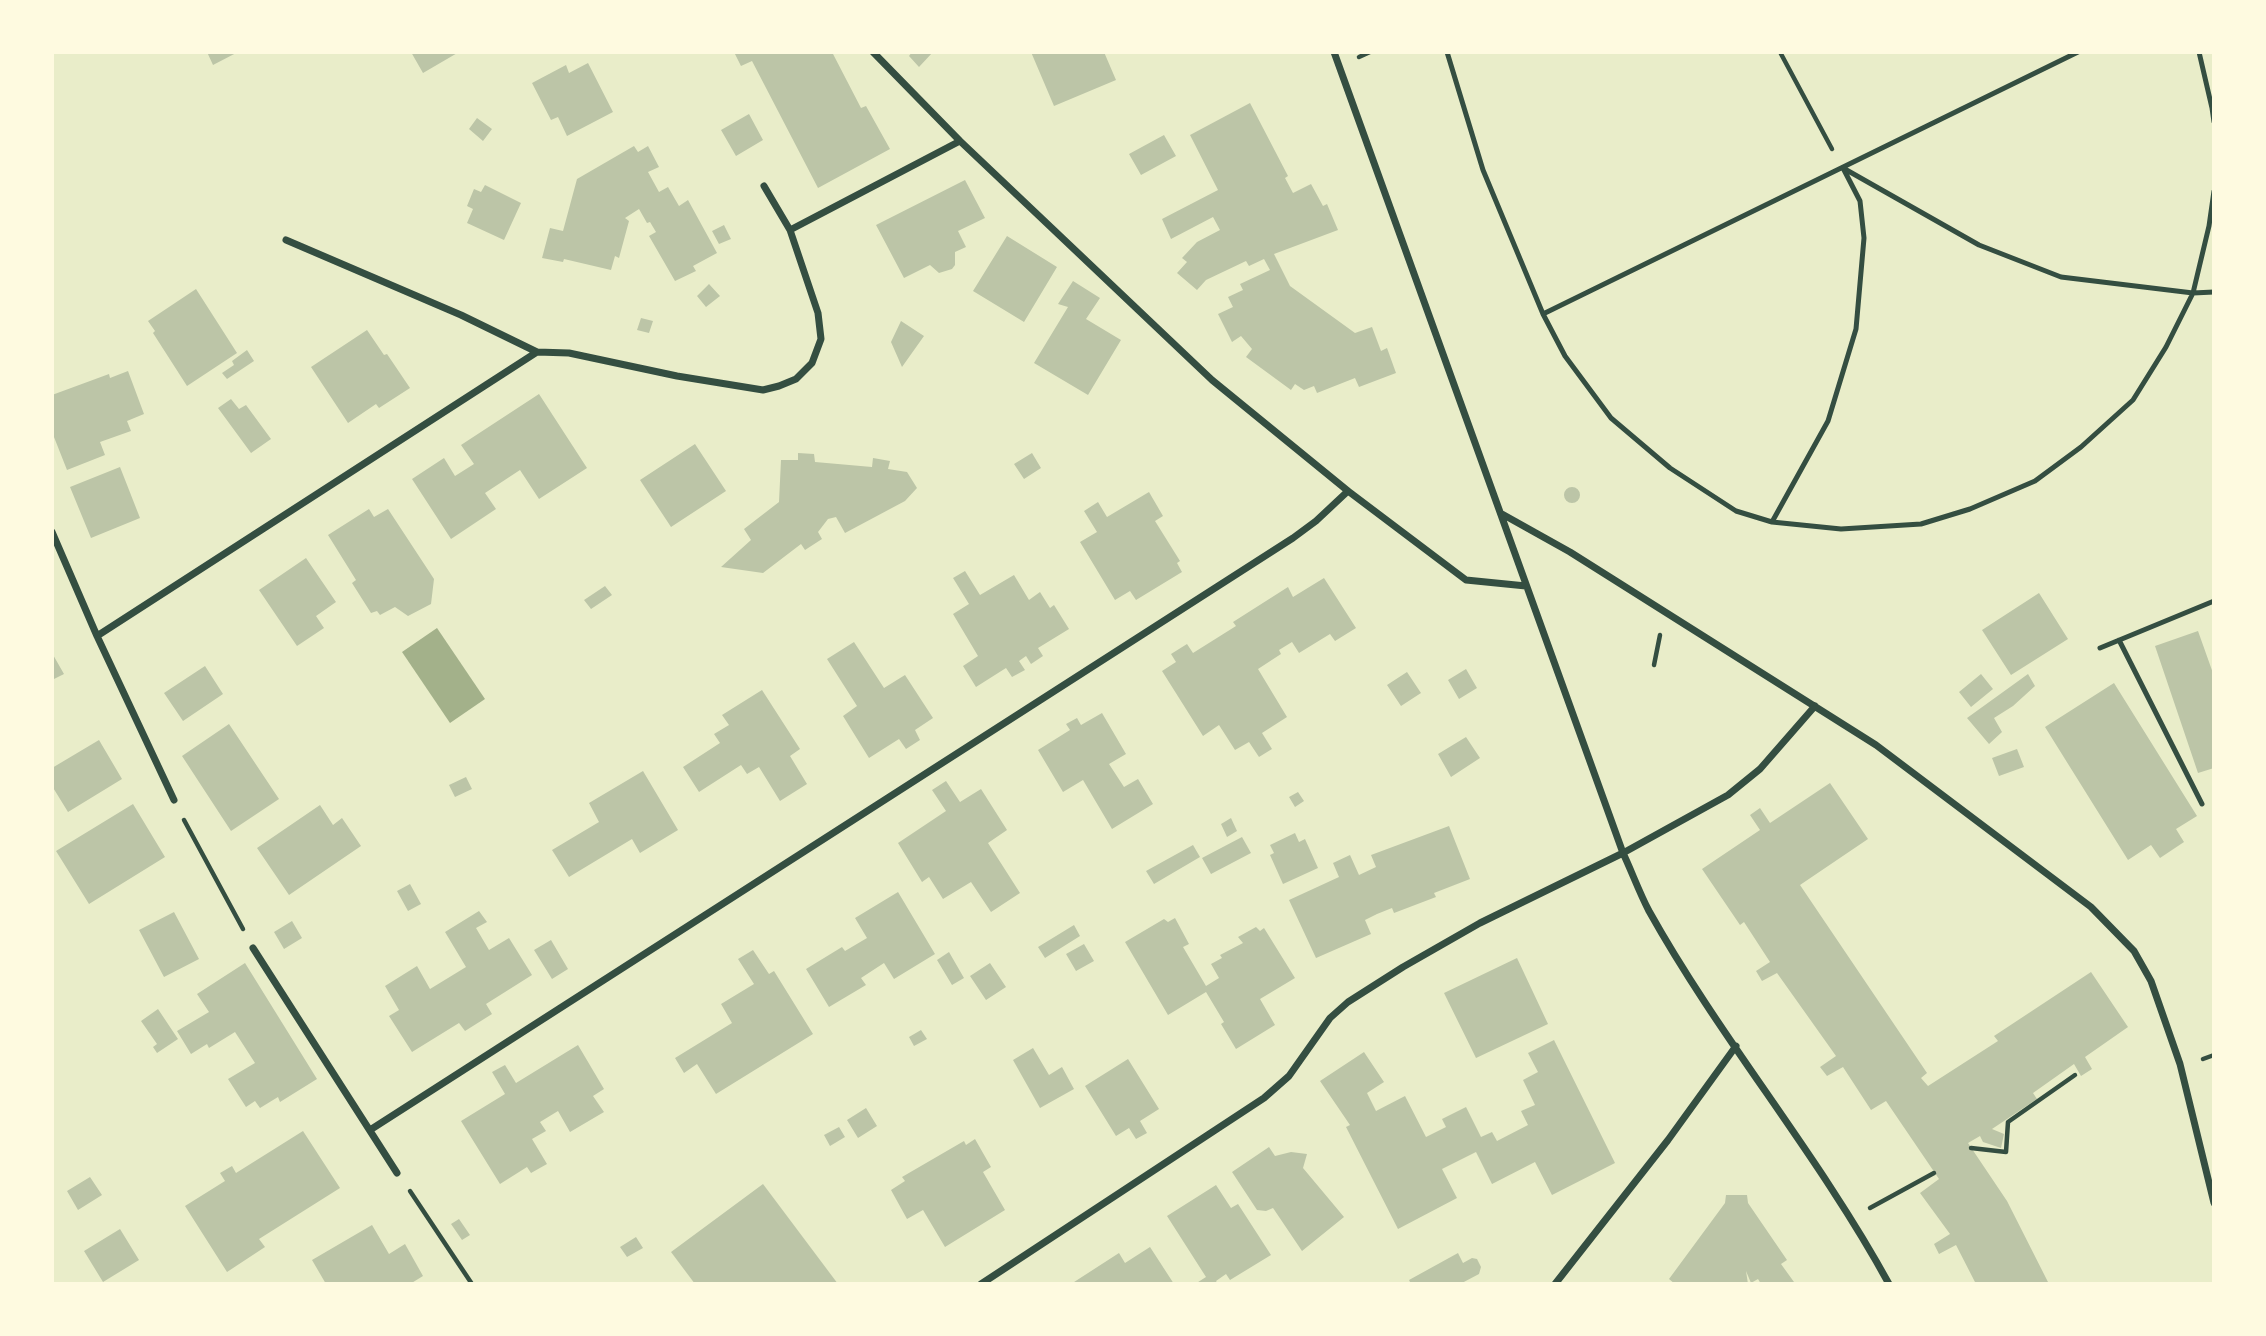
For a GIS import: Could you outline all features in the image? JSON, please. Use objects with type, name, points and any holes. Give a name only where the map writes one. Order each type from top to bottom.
[{"type":"street","points":[[873,52],[960,141],[1212,380],[1348,491],[1466,580],[1526,586]]},
{"type":"street","points":[[1334,52],[1623,853],[1648,910],[1889,1283]]},
{"type":"street","points":[[790,230],[960,141]]},
{"type":"street","points":[[286,240],[461,315],[537,352],[569,353],[763,390],[796,379],[812,363],[821,339],[818,313],[790,230],[764,186]]},
{"type":"street","points":[[97,636],[537,352]]},
{"type":"street","points":[[370,1130],[1293,538],[1348,491]]},
{"type":"street","points":[[1502,514],[1570,552],[1877,745],[2091,906],[2134,951],[2151,981],[2180,1064],[2214,1203]]},
{"type":"street","points":[[52,532],[97,636],[174,800]]},
{"type":"street","points":[[981,1283],[1264,1098],[1289,1076],[1330,1018],[1358,995],[1480,923],[1623,853],[1728,795],[1783,746],[1815,706]]},
{"type":"street","points":[[253,948],[397,1173]]},
{"type":"street","points":[[1555,1283],[1668,1140],[1736,1046]]},
{"type":"lane","points":[[1447,52],[1483,170],[1543,314],[1565,356],[1611,418],[1670,468],[1736,511],[1772,522],[1841,529],[1921,524],[1970,509],[2035,481],[2081,447],[2133,400],[2166,347],[2193,293],[2209,226],[2214,191]]},
{"type":"lane","points":[[1543,314],[2078,52]]},
{"type":"lane","points":[[2199,52],[2214,122]]},
{"type":"lane","points":[[1843,168],[1979,245],[2061,277],[2193,293],[2214,292]]},
{"type":"lane","points":[[1772,522],[1828,421],[1856,329],[1864,238],[1860,201],[1843,168]]},
{"type":"lane","points":[[2100,648],[2214,601]]},
{"type":"lane","points":[[2119,640],[2202,804]]},
{"type":"path","points":[[1780,52],[1843,168]]},
{"type":"path","points":[[1654,664],[1658,640]]},
{"type":"path","points":[[174,800],[253,948]]},
{"type":"path","points":[[2203,1059],[2214,1055]]},
{"type":"path","points":[[1972,1148],[2006,1152],[2008,1122],[2075,1075]]},
{"type":"path","points":[[397,1173],[472,1283]]},
{"type":"path","points":[[1850,1219],[1934,1173]]},
{"type":"shaded area","points":[[437,628],[485,699],[450,723],[402,652]]},
{"type":"building","points":[[207,52],[238,52],[213,65]]},
{"type":"building","points":[[411,52],[459,52],[423,73]]},
{"type":"building","points":[[734,52],[832,52],[861,108],[866,106],[890,149],[818,188],[752,61],[741,66]]},
{"type":"building","points":[[912,52],[933,52],[919,67],[909,56]]},
{"type":"building","points":[[1031,52],[1104,52],[1116,80],[1054,106]]},
{"type":"building","points":[[588,63],[613,112],[567,136],[558,117],[551,120],[532,83],[566,65],[569,73]]},
{"type":"building","points":[[1250,103],[1288,176],[1285,178],[1293,193],[1311,184],[1323,206],[1327,204],[1338,230],[1274,254],[1290,286],[1355,333],[1372,327],[1381,351],[1387,348],[1396,373],[1359,387],[1355,378],[1317,393],[1314,386],[1304,390],[1295,384],[1291,390],[1246,357],[1252,349],[1241,336],[1232,342],[1218,314],[1233,307],[1228,297],[1243,290],[1240,284],[1270,270],[1264,259],[1249,266],[1246,261],[1206,280],[1197,290],[1177,273],[1187,262],[1182,258],[1197,242],[1220,230],[1213,217],[1171,239],[1162,219],[1218,190],[1190,135]]},
{"type":"building","points":[[749,114],[763,140],[736,156],[721,130]]},
{"type":"building","points":[[477,118],[492,129],[483,141],[469,129]]},
{"type":"building","points":[[1164,135],[1176,156],[1141,175],[1129,154]]},
{"type":"building","points":[[634,146],[638,152],[648,146],[659,167],[648,172],[659,192],[668,187],[679,206],[688,200],[717,253],[693,266],[696,271],[675,281],[649,236],[656,232],[639,209],[625,218],[629,221],[619,258],[615,256],[611,270],[564,259],[563,262],[542,258],[550,228],[563,231],[577,179]]},
{"type":"building","points":[[965,180],[985,218],[958,231],[966,247],[955,252],[955,265],[952,269],[939,273],[930,265],[904,278],[876,225]]},
{"type":"building","points":[[485,185],[521,203],[504,240],[467,223],[473,209],[467,206],[474,189],[481,192]]},
{"type":"building","points":[[724,225],[731,239],[719,244],[712,231]]},
{"type":"building","points":[[1007,236],[1057,267],[1024,322],[973,291]]},
{"type":"building","points":[[1073,281],[1100,298],[1086,319],[1121,340],[1088,395],[1034,363],[1068,307],[1058,304]]},
{"type":"building","points":[[709,284],[720,296],[706,307],[697,296]]},
{"type":"building","points":[[196,289],[237,353],[187,386],[148,321]]},
{"type":"building","points":[[641,318],[653,321],[649,333],[637,330]]},
{"type":"building","points":[[901,321],[924,336],[902,367],[891,342]]},
{"type":"building","points":[[367,330],[410,388],[379,408],[376,404],[348,423],[311,367]]},
{"type":"building","points":[[247,350],[254,361],[227,379],[222,373],[234,365],[232,361]]},
{"type":"building","points":[[128,371],[144,414],[127,421],[131,431],[100,442],[105,455],[67,470],[52,432],[52,395],[109,374],[110,378]]},
{"type":"building","points":[[539,394],[587,468],[539,499],[520,470],[485,493],[496,509],[451,539],[412,479],[444,458],[455,476],[474,464],[461,445]]},
{"type":"building","points":[[231,399],[239,409],[246,405],[271,439],[251,453],[218,408]]},
{"type":"building","points":[[695,444],[726,491],[671,527],[640,480]]},
{"type":"building","points":[[798,453],[814,454],[815,462],[872,467],[873,458],[890,461],[888,469],[907,472],[917,488],[905,501],[845,533],[836,517],[828,519],[818,532],[822,539],[805,550],[801,544],[763,573],[721,567],[751,540],[744,529],[779,502],[781,460],[798,460]]},
{"type":"building","points":[[1032,453],[1041,468],[1024,479],[1014,464]]},
{"type":"building","points":[[120,467],[140,518],[91,538],[70,487]]},
{"type":"building","points":[[1569,487],[1575,487],[1580,495],[1578,501],[1569,503],[1564,498],[1564,492]]},
{"type":"building","points":[[1149,492],[1163,516],[1155,521],[1180,561],[1177,563],[1182,572],[1136,600],[1130,591],[1115,600],[1080,542],[1097,532],[1084,511],[1098,502],[1107,517]]},
{"type":"building","points":[[369,509],[374,517],[388,509],[434,579],[431,604],[408,616],[395,607],[380,615],[377,611],[371,613],[352,583],[356,580],[328,535]]},
{"type":"building","points":[[306,558],[336,602],[316,616],[324,628],[297,646],[259,590]]},
{"type":"building","points":[[965,571],[980,595],[1014,575],[1029,600],[1040,592],[1050,608],[1054,605],[1069,629],[1038,648],[1043,656],[1031,664],[1026,656],[1019,661],[1025,670],[1012,677],[1006,668],[976,687],[963,666],[978,656],[953,614],[969,604],[953,578]]},
{"type":"building","points":[[1324,578],[1356,628],[1335,641],[1330,634],[1299,653],[1292,642],[1279,650],[1281,654],[1258,669],[1287,717],[1262,733],[1272,749],[1259,757],[1249,742],[1235,750],[1219,725],[1203,736],[1162,671],[1176,662],[1171,654],[1187,644],[1193,653],[1236,626],[1233,622],[1288,587],[1293,597]]},
{"type":"building","points":[[605,586],[612,595],[591,609],[584,600]]},
{"type":"building","points":[[2039,593],[2068,639],[2011,675],[1982,630]]},
{"type":"building","points":[[2198,631],[2214,676],[2214,768],[2198,773],[2155,646]]},
{"type":"building","points":[[854,642],[884,688],[905,675],[933,718],[915,730],[920,740],[906,749],[899,739],[869,758],[843,716],[857,706],[827,659]]},
{"type":"building","points":[[52,653],[64,674],[52,680]]},
{"type":"building","points":[[205,666],[223,694],[183,721],[164,693]]},
{"type":"building","points":[[1466,669],[1477,688],[1459,699],[1448,680]]},
{"type":"building","points":[[1407,672],[1421,693],[1401,706],[1387,685]]},
{"type":"building","points":[[1981,674],[1993,689],[1971,707],[1959,692]]},
{"type":"building","points":[[2028,674],[2035,686],[2013,706],[1994,718],[2002,732],[1989,744],[1967,718]]},
{"type":"building","points":[[2114,683],[2197,816],[2176,829],[2184,842],[2160,858],[2151,845],[2128,860],[2045,727]]},
{"type":"building","points":[[762,690],[800,749],[790,756],[807,784],[780,801],[759,767],[747,774],[741,765],[699,792],[683,767],[720,743],[714,734],[729,725],[722,715]]},
{"type":"building","points":[[1102,713],[1126,754],[1109,764],[1124,787],[1138,779],[1153,804],[1112,829],[1083,780],[1063,792],[1038,750],[1070,730],[1066,724],[1077,718],[1081,725]]},
{"type":"building","points":[[229,724],[279,799],[231,831],[182,756]]},
{"type":"building","points":[[1466,737],[1480,758],[1451,777],[1438,754]]},
{"type":"building","points":[[99,740],[122,779],[68,812],[52,786],[52,768]]},
{"type":"building","points":[[2017,749],[2024,767],[1999,776],[1992,758]]},
{"type":"building","points":[[643,771],[678,830],[640,853],[632,839],[569,877],[552,850],[599,822],[589,803]]},
{"type":"building","points":[[466,777],[472,789],[455,797],[449,785]]},
{"type":"building","points":[[946,781],[960,802],[981,789],[1007,830],[988,843],[1020,893],[991,912],[971,882],[943,899],[929,877],[922,882],[898,843],[946,811],[932,790]]},
{"type":"building","points":[[1830,783],[1868,839],[1800,885],[1927,1073],[1921,1078],[1928,1086],[1998,1041],[1994,1036],[2091,972],[2128,1027],[2085,1057],[2092,1069],[2081,1076],[2074,1064],[2033,1093],[2037,1099],[1992,1129],[2004,1134],[2001,1148],[1983,1142],[1980,1136],[1968,1143],[2007,1201],[2049,1284],[1976,1284],[1956,1245],[1939,1254],[1934,1244],[1950,1234],[1920,1193],[1939,1179],[1886,1101],[1871,1110],[1843,1067],[1827,1076],[1820,1067],[1836,1056],[1777,973],[1762,981],[1756,971],[1770,962],[1744,922],[1740,925],[1702,869],[1760,830],[1750,815],[1760,808],[1770,823]]},
{"type":"building","points":[[1298,792],[1304,801],[1295,807],[1289,797]]},
{"type":"building","points":[[133,804],[165,857],[89,904],[56,851]]},
{"type":"building","points":[[320,805],[333,825],[342,818],[361,846],[289,895],[257,848]]},
{"type":"building","points":[[1231,818],[1237,831],[1227,837],[1221,824]]},
{"type":"building","points":[[1449,826],[1470,879],[1434,893],[1436,897],[1394,913],[1392,908],[1365,920],[1371,934],[1316,958],[1289,900],[1339,877],[1333,863],[1350,855],[1359,875],[1376,867],[1371,855]]},
{"type":"building","points":[[1295,833],[1299,842],[1305,839],[1318,868],[1283,884],[1270,855],[1274,853],[1270,845]]},
{"type":"building","points":[[1242,837],[1251,853],[1211,874],[1202,858]]},
{"type":"building","points":[[1193,845],[1200,857],[1154,884],[1146,871]]},
{"type":"building","points":[[410,884],[421,904],[408,911],[397,891]]},
{"type":"building","points":[[898,892],[935,954],[894,979],[884,963],[861,978],[866,985],[829,1007],[806,969],[842,947],[845,951],[867,938],[855,918]]},
{"type":"building","points":[[479,911],[487,922],[476,928],[489,950],[509,938],[532,975],[486,1004],[492,1014],[465,1031],[459,1023],[412,1052],[389,1016],[399,1010],[385,986],[417,966],[430,989],[466,967],[445,932]]},
{"type":"building","points":[[174,912],[199,959],[164,977],[139,930]]},
{"type":"building","points":[[1175,918],[1189,944],[1183,947],[1206,986],[1219,978],[1211,964],[1222,958],[1220,955],[1243,943],[1238,937],[1256,927],[1260,931],[1264,928],[1295,978],[1260,999],[1275,1025],[1236,1049],[1206,992],[1168,1015],[1125,942],[1164,919],[1168,922]]},
{"type":"building","points":[[292,921],[302,938],[284,949],[274,932]]},
{"type":"building","points":[[1074,925],[1080,936],[1045,958],[1038,947]]},
{"type":"building","points":[[551,940],[568,969],[552,979],[534,950]]},
{"type":"building","points":[[1084,944],[1094,961],[1076,971],[1066,954]]},
{"type":"building","points":[[753,950],[769,974],[774,971],[813,1034],[716,1094],[697,1064],[684,1073],[675,1058],[732,1023],[721,1004],[754,984],[738,959]]},
{"type":"building","points":[[949,952],[964,978],[952,985],[937,960]]},
{"type":"building","points":[[1517,958],[1548,1024],[1476,1058],[1444,993]]},
{"type":"building","points":[[245,963],[317,1079],[280,1102],[278,1097],[260,1108],[255,1101],[246,1107],[228,1079],[255,1063],[235,1032],[209,1048],[207,1044],[191,1054],[177,1031],[209,1012],[197,994]]},
{"type":"building","points":[[990,963],[1006,987],[986,1000],[970,976]]},
{"type":"building","points":[[158,1009],[178,1039],[157,1053],[153,1047],[157,1044],[141,1021]]},
{"type":"building","points":[[921,1030],[927,1039],[914,1046],[909,1037]]},
{"type":"building","points":[[1554,1040],[1615,1163],[1552,1195],[1535,1162],[1492,1184],[1476,1152],[1442,1169],[1457,1198],[1398,1229],[1346,1127],[1350,1125],[1320,1081],[1364,1052],[1384,1082],[1367,1093],[1376,1111],[1405,1096],[1426,1137],[1446,1127],[1442,1119],[1466,1107],[1481,1137],[1492,1132],[1497,1141],[1528,1125],[1521,1111],[1535,1105],[1523,1080],[1538,1072],[1528,1053]]},
{"type":"building","points":[[578,1045],[604,1089],[593,1096],[604,1112],[570,1132],[558,1111],[540,1122],[546,1131],[532,1139],[547,1164],[531,1173],[527,1167],[500,1184],[461,1121],[505,1094],[492,1072],[505,1065],[516,1083]]},
{"type":"building","points":[[1033,1048],[1049,1075],[1062,1067],[1074,1089],[1040,1108],[1013,1060]]},
{"type":"building","points":[[1128,1059],[1159,1109],[1140,1121],[1147,1133],[1136,1139],[1129,1128],[1116,1136],[1085,1086]]},
{"type":"building","points":[[866,1108],[877,1126],[858,1138],[847,1120]]},
{"type":"building","points":[[839,1127],[845,1137],[830,1146],[824,1135]]},
{"type":"building","points":[[303,1131],[340,1188],[259,1239],[265,1247],[227,1272],[185,1206],[225,1181],[220,1173],[232,1166],[236,1173]]},
{"type":"building","points":[[975,1139],[991,1167],[983,1172],[1005,1210],[945,1247],[923,1210],[907,1219],[891,1190],[905,1181],[902,1177],[964,1141],[966,1145]]},
{"type":"building","points":[[1269,1147],[1275,1156],[1291,1152],[1307,1154],[1303,1168],[1344,1217],[1302,1251],[1273,1208],[1266,1211],[1257,1210],[1232,1172]]},
{"type":"building","points":[[90,1177],[102,1195],[78,1210],[67,1191]]},
{"type":"building","points":[[763,1184],[838,1284],[695,1284],[671,1252]]},
{"type":"building","points":[[1216,1185],[1231,1208],[1238,1204],[1271,1255],[1230,1280],[1226,1274],[1216,1281],[1218,1284],[1195,1284],[1206,1277],[1167,1216]]},
{"type":"building","points":[[1726,1195],[1747,1195],[1748,1203],[1787,1260],[1781,1264],[1794,1282],[1761,1284],[1758,1279],[1751,1283],[1746,1271],[1748,1284],[1675,1284],[1669,1279],[1725,1203]]},
{"type":"building","points":[[459,1219],[470,1235],[462,1240],[451,1224]]},
{"type":"building","points":[[372,1225],[389,1254],[405,1244],[423,1276],[410,1284],[326,1284],[312,1260]]},
{"type":"building","points":[[120,1229],[139,1260],[103,1282],[84,1251]]},
{"type":"building","points":[[636,1237],[643,1248],[627,1257],[620,1247]]},
{"type":"building","points":[[1150,1247],[1174,1284],[1071,1284],[1119,1253],[1125,1263]]},
{"type":"building","points":[[1458,1253],[1463,1263],[1472,1258],[1477,1259],[1481,1267],[1479,1274],[1460,1284],[1411,1284],[1409,1280]]}]
